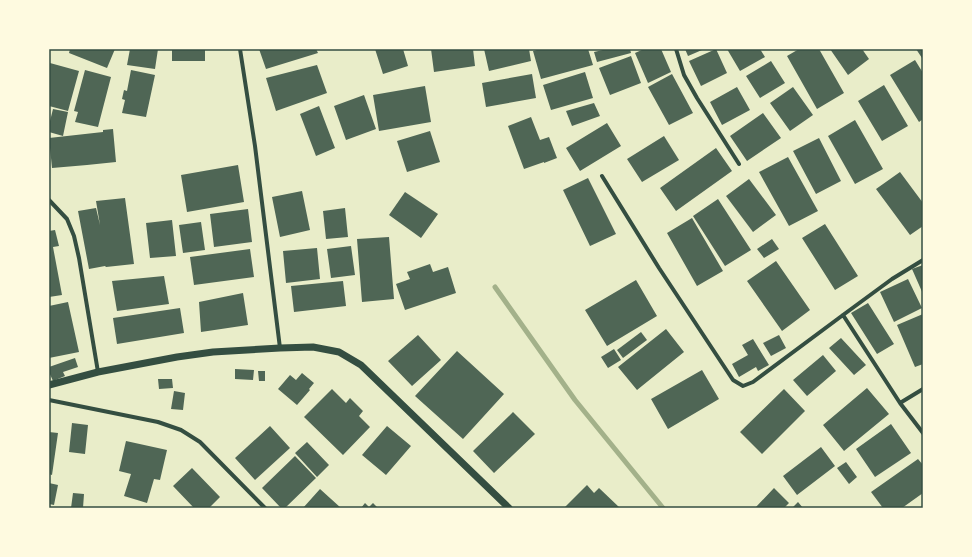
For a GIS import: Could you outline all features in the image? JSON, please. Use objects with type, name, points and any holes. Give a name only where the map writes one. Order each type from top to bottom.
[{"type":"street","points":[[240,49],[255,146],[280,348]]},
{"type":"street","points":[[676,49],[684,75],[739,164]]},
{"type":"street","points":[[602,176],[659,268],[733,380],[743,386],[753,382],[892,278],[923,260]]},
{"type":"street","points":[[49,200],[67,219],[74,236],[98,372]]},
{"type":"street","points":[[843,315],[900,403],[923,433]]},
{"type":"street","points":[[49,385],[98,372],[177,357],[213,352],[313,347],[339,352],[362,365],[509,508]]},
{"type":"street","points":[[900,403],[923,389]]},
{"type":"street","points":[[49,400],[158,422],[181,430],[200,442],[265,508]]},
{"type":"building","points":[[70,49],[115,49],[107,68],[69,53]]},
{"type":"building","points":[[130,49],[158,49],[155,69],[127,65]]},
{"type":"building","points":[[172,49],[205,49],[205,61],[172,61]]},
{"type":"building","points":[[259,49],[316,49],[318,53],[266,69]]},
{"type":"building","points":[[375,49],[403,49],[408,66],[383,74]]},
{"type":"building","points":[[431,49],[473,49],[475,66],[434,72]]},
{"type":"building","points":[[484,49],[529,49],[531,61],[489,71]]},
{"type":"building","points":[[541,49],[588,49],[593,65],[541,79],[533,51]]},
{"type":"building","points":[[607,49],[630,49],[631,53],[597,62],[594,52]]},
{"type":"building","points":[[644,49],[661,49],[671,72],[648,83],[635,53]]},
{"type":"building","points":[[685,49],[701,49],[702,50],[688,56]]},
{"type":"building","points":[[716,49],[727,73],[701,86],[689,61]]},
{"type":"building","points":[[727,49],[760,49],[765,57],[740,71]]},
{"type":"building","points":[[799,49],[819,49],[844,93],[817,109],[787,56]]},
{"type":"building","points":[[830,49],[862,49],[869,59],[848,75]]},
{"type":"building","points":[[916,49],[923,49],[922,58]]},
{"type":"building","points":[[631,56],[641,83],[610,95],[599,68]]},
{"type":"building","points":[[915,60],[923,73],[923,119],[919,122],[890,75]]},
{"type":"building","points":[[771,61],[785,83],[760,98],[746,76]]},
{"type":"building","points":[[50,63],[79,71],[68,111],[49,106]]},
{"type":"building","points":[[317,65],[327,93],[276,111],[266,78]]},
{"type":"building","points":[[85,70],[111,77],[98,127],[75,122],[78,112],[74,111]]},
{"type":"building","points":[[131,70],[155,75],[146,117],[122,113],[125,100],[122,99],[124,90],[127,91]]},
{"type":"building","points":[[585,72],[593,98],[551,110],[543,85]]},
{"type":"building","points":[[532,74],[536,98],[486,107],[482,83]]},
{"type":"building","points":[[672,74],[693,113],[669,125],[648,87]]},
{"type":"building","points":[[884,85],[908,126],[882,141],[858,101]]},
{"type":"building","points":[[425,86],[431,122],[379,131],[373,95]]},
{"type":"building","points":[[737,87],[750,110],[722,125],[710,102]]},
{"type":"building","points":[[793,87],[813,115],[790,131],[770,103]]},
{"type":"building","points":[[364,95],[376,129],[346,140],[334,106]]},
{"type":"building","points":[[594,103],[600,116],[572,126],[566,111]]},
{"type":"building","points":[[319,106],[335,148],[316,156],[300,114]]},
{"type":"building","points":[[53,109],[68,112],[63,136],[49,132]]},
{"type":"building","points":[[763,113],[781,138],[747,161],[730,136]]},
{"type":"building","points":[[531,117],[540,140],[549,137],[557,158],[524,169],[508,126]]},
{"type":"building","points":[[855,120],[883,169],[855,184],[828,136]]},
{"type":"building","points":[[607,123],[621,146],[580,171],[566,148]]},
{"type":"building","points":[[113,129],[116,162],[52,168],[49,138],[103,132],[103,130]]},
{"type":"building","points":[[430,131],[440,162],[407,172],[397,141]]},
{"type":"building","points":[[664,136],[679,160],[642,182],[627,159]]},
{"type":"building","points":[[819,138],[841,181],[816,194],[793,151]]},
{"type":"building","points":[[716,148],[732,171],[676,211],[660,188]]},
{"type":"building","points":[[788,157],[818,211],[789,226],[759,172]]},
{"type":"building","points":[[238,165],[244,202],[187,212],[181,175]]},
{"type":"building","points":[[900,172],[923,203],[923,226],[910,235],[876,189]]},
{"type":"building","points":[[588,178],[616,234],[590,246],[563,190]]},
{"type":"building","points":[[749,179],[776,215],[753,232],[726,196]]},
{"type":"building","points":[[302,191],[310,230],[280,237],[272,197]]},
{"type":"building","points":[[405,192],[438,214],[421,238],[389,215]]},
{"type":"building","points":[[125,198],[134,264],[105,266],[89,269],[78,211],[96,208],[100,225],[96,201]]},
{"type":"building","points":[[718,199],[751,250],[725,266],[693,216]]},
{"type":"building","points":[[345,208],[348,237],[326,239],[323,211]]},
{"type":"building","points":[[248,209],[252,242],[214,247],[210,214]]},
{"type":"building","points":[[692,218],[723,271],[697,286],[667,233]]},
{"type":"building","points":[[172,220],[176,256],[150,258],[146,223]]},
{"type":"building","points":[[201,222],[205,250],[183,253],[179,225]]},
{"type":"building","points":[[825,224],[858,276],[835,290],[802,238]]},
{"type":"building","points":[[55,230],[59,246],[53,247],[62,295],[49,297],[49,231]]},
{"type":"building","points":[[389,237],[394,299],[362,302],[357,239]]},
{"type":"building","points":[[772,239],[779,249],[764,258],[757,249]]},
{"type":"building","points":[[351,246],[355,275],[331,278],[327,249]]},
{"type":"building","points":[[317,248],[320,279],[286,283],[283,251]]},
{"type":"building","points":[[250,249],[254,277],[194,285],[190,257]]},
{"type":"building","points":[[776,261],[810,310],[782,331],[747,281]]},
{"type":"building","points":[[430,264],[433,272],[448,267],[456,293],[405,310],[396,284],[410,279],[407,272]]},
{"type":"building","points":[[923,265],[923,294],[912,269]]},
{"type":"building","points":[[164,276],[169,304],[117,311],[112,281]]},
{"type":"building","points":[[908,279],[922,308],[894,322],[880,292]]},
{"type":"building","points":[[636,280],[657,316],[607,346],[585,310]]},
{"type":"building","points":[[343,281],[346,306],[294,312],[291,286]]},
{"type":"building","points":[[243,293],[248,325],[201,332],[199,302]]},
{"type":"building","points":[[68,302],[79,352],[49,358],[49,306]]},
{"type":"building","points":[[868,303],[894,344],[877,354],[851,313]]},
{"type":"building","points":[[180,308],[184,333],[117,344],[113,318]]},
{"type":"building","points":[[923,314],[923,364],[915,367],[897,325]]},
{"type":"building","points":[[666,329],[684,352],[637,390],[618,367]]},
{"type":"building","points":[[641,332],[647,340],[623,358],[617,350]]},
{"type":"building","points":[[418,335],[441,360],[412,386],[388,361]]},
{"type":"building","points":[[779,335],[786,348],[771,356],[763,343]]},
{"type":"building","points":[[841,338],[866,365],[854,375],[829,348]]},
{"type":"building","points":[[753,339],[769,365],[758,371],[756,367],[739,377],[732,364],[748,355],[742,345]]},
{"type":"building","points":[[614,349],[621,360],[608,368],[601,357]]},
{"type":"building","points":[[457,351],[504,394],[463,439],[415,396]]},
{"type":"building","points":[[823,355],[836,371],[807,396],[793,380]]},
{"type":"building","points":[[75,358],[78,367],[63,372],[65,376],[53,381],[49,372],[49,367]]},
{"type":"building","points":[[235,369],[254,370],[253,380],[235,379]]},
{"type":"building","points":[[702,370],[719,399],[668,429],[651,399]]},
{"type":"building","points":[[258,371],[265,371],[265,381],[259,381]]},
{"type":"building","points":[[302,373],[314,383],[297,405],[278,389],[290,375],[296,380]]},
{"type":"building","points":[[158,379],[172,379],[173,388],[159,389]]},
{"type":"building","points":[[867,388],[889,414],[844,451],[823,425]]},
{"type":"building","points":[[332,389],[346,403],[350,398],[363,411],[359,416],[370,427],[343,455],[304,417]]},
{"type":"building","points":[[784,389],[805,411],[762,454],[740,432]]},
{"type":"building","points":[[174,391],[185,393],[183,410],[171,409]]},
{"type":"building","points":[[513,412],[535,434],[494,473],[473,451]]},
{"type":"building","points":[[72,423],[88,425],[85,454],[69,452]]},
{"type":"building","points":[[891,424],[911,453],[875,477],[856,449]]},
{"type":"building","points":[[270,426],[290,448],[255,480],[235,458]]},
{"type":"building","points":[[387,426],[411,446],[386,475],[362,455]]},
{"type":"building","points":[[49,432],[58,433],[52,475],[49,474]]},
{"type":"building","points":[[126,441],[167,450],[160,480],[154,479],[147,503],[124,496],[131,474],[119,471]]},
{"type":"building","points":[[307,442],[329,465],[317,477],[295,453]]},
{"type":"building","points":[[821,447],[835,466],[797,495],[783,476]]},
{"type":"building","points":[[295,456],[316,478],[285,508],[281,508],[262,488]]},
{"type":"building","points":[[918,459],[923,465],[923,493],[902,508],[883,508],[871,492]]},
{"type":"building","points":[[846,462],[857,477],[849,484],[837,468]]},
{"type":"building","points":[[192,468],[220,497],[209,508],[194,508],[173,486]]},
{"type":"building","points":[[49,483],[58,485],[54,505],[49,504]]},
{"type":"building","points":[[587,485],[594,493],[599,488],[620,508],[564,508]]},
{"type":"building","points":[[774,488],[789,503],[784,508],[755,508]]},
{"type":"building","points":[[320,489],[341,508],[303,508]]},
{"type":"building","points":[[73,493],[84,494],[83,508],[71,508]]},
{"type":"building","points":[[798,502],[803,508],[792,508]]},
{"type":"building","points":[[365,503],[369,507],[373,503],[378,508],[361,508]]},
{"type":"waterway","points":[[495,287],[575,400],[663,508]]}]
